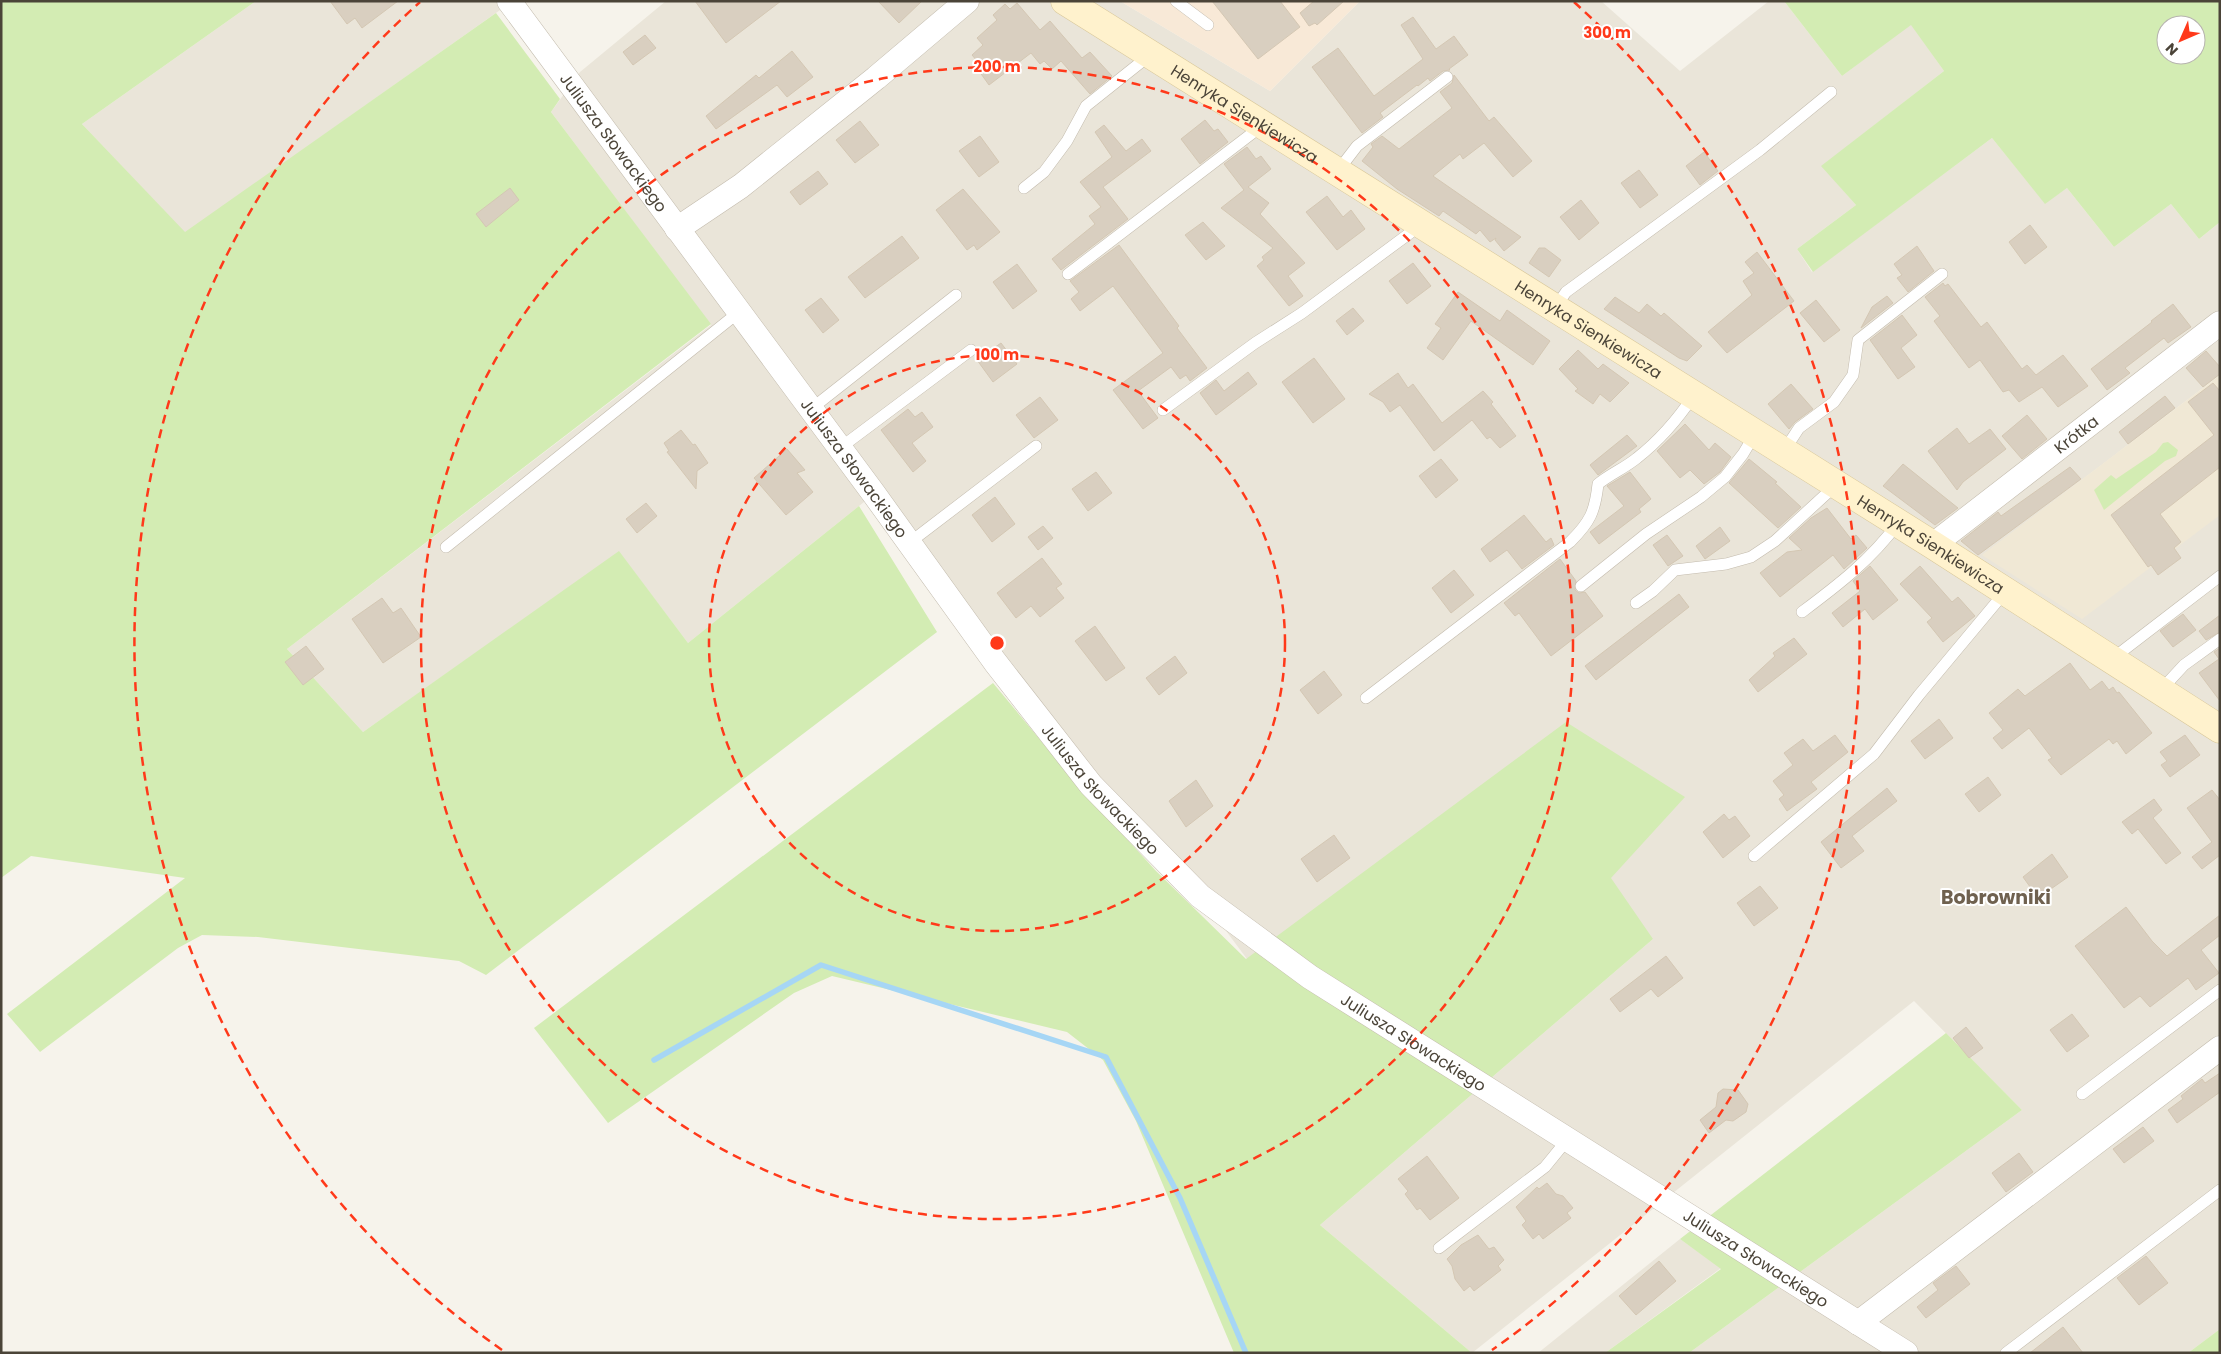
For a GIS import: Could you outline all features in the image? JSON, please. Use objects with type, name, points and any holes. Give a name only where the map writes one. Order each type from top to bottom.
[{"type":"street","name":"Juliusza Słowackiego","points":[[509,1],[840,448],[995,662],[1091,785],[1200,896],[1310,978],[1906,1353]]},
{"type":"street","points":[[678,229],[749,180],[876,78],[967,1]]},
{"type":"street","name":"Henryka Sienkiewicza","points":[[1065,1],[1784,451],[2220,729]]},
{"type":"street","name":"Krótka","points":[[1933,545],[2220,323]]},
{"type":"street","points":[[1858,1323],[2220,1048]]},
{"type":"lane","points":[[1176,1],[1208,25]]},
{"type":"lane","points":[[1024,188],[1044,172],[1067,141],[1086,106],[1150,55]]},
{"type":"lane","points":[[1337,172],[1357,146],[1447,77]]},
{"type":"lane","points":[[1555,308],[1566,292],[1745,161],[1831,92]]},
{"type":"lane","points":[[1068,274],[1263,125]]},
{"type":"lane","points":[[1163,410],[1255,343],[1302,313],[1410,233],[1418,221]]},
{"type":"lane","points":[[1784,451],[1799,428],[1834,402],[1853,376],[1858,340],[1942,274]]},
{"type":"lane","points":[[811,409],[956,296]]},
{"type":"lane","points":[[446,547],[738,312]]},
{"type":"lane","points":[[840,448],[972,350]]},
{"type":"lane","points":[[1366,698],[1570,542],[1588,524],[1596,504],[1598,484],[1612,472],[1635,459],[1655,442],[1678,420],[1694,396]]},
{"type":"lane","points":[[1582,586],[1646,534],[1701,497],[1725,477],[1743,454],[1755,434]]},
{"type":"lane","points":[[909,543],[1036,446]]},
{"type":"lane","points":[[1636,603],[1653,591],[1675,570],[1726,564],[1750,557],[1775,542],[1836,484]]},
{"type":"lane","points":[[1802,612],[1860,568],[1881,546],[1898,523]]},
{"type":"lane","points":[[2112,659],[2220,576]]},
{"type":"lane","points":[[1754,856],[1874,754],[1919,695],[2005,592]]},
{"type":"lane","points":[[2160,690],[2184,665],[2220,639]]},
{"type":"lane","points":[[2082,1094],[2220,990]]},
{"type":"lane","points":[[1438,1248],[1544,1167],[1567,1140]]},
{"type":"lane","points":[[2006,1353],[2220,1190]]},
{"type":"shaded area","points":[[256,1],[513,1],[185,233],[82,124]]},
{"type":"shaded area","points":[[666,1],[1120,1],[1270,91],[1360,1],[1601,1],[1680,71],[1769,1],[1784,1],[1842,76],[1911,24],[1944,71],[1822,166],[1856,205],[1797,249],[1812,272],[1992,138],[2045,203],[2067,188],[2114,247],[2171,204],[2199,239],[2220,222],[2220,375],[1983,555],[2220,514],[2220,1329],[2188,1353],[1689,1353],[2022,1110],[1914,1001],[1472,1353],[1320,1225],[1653,939],[1247,959],[1200,896],[1091,785],[874,494],[688,643],[619,552],[363,732],[287,649],[711,325],[551,112],[580,72]]},
{"type":"shaded area","points":[[1120,1],[1360,1],[1270,91]]},
{"type":"shaded area","points":[[2220,375],[2220,515],[2082,619],[1982,555]]},
{"type":"shaded area","points":[[1680,1239],[1721,1268],[1605,1353],[1538,1353]]},
{"type":"green space","points":[[1,1],[256,1],[82,124],[185,232],[496,13],[560,99],[551,112],[711,324],[287,649],[363,732],[619,551],[688,643],[859,506],[937,632],[486,975],[459,961],[258,937],[202,935],[178,948],[40,1052],[7,1014],[185,878],[31,856],[1,878]]},
{"type":"green space","points":[[1784,1],[2220,1],[2220,222],[2199,239],[2171,204],[2114,247],[2067,188],[2045,204],[1992,138],[1813,272],[1797,249],[1856,205],[1821,166],[1944,71],[1911,25],[1842,76]]},
{"type":"green space","points":[[2168,442],[2178,450],[2176,456],[2165,461],[2104,510],[2094,490],[2111,475],[2116,479],[2156,452],[2163,443]]},
{"type":"green space","points":[[993,683],[1076,783],[1156,871],[1246,959],[1566,722],[1685,797],[1611,878],[1653,939],[1320,1225],[1472,1353],[1234,1353],[1136,1121],[1103,1060],[1067,1032],[832,976],[794,993],[608,1123],[534,1028]]},
{"type":"green space","points":[[1946,1033],[2022,1110],[1689,1353],[1605,1353],[1721,1269],[1680,1239]]},
{"type":"green space","points":[[2220,1329],[2220,1353],[2188,1353]]},
{"type":"building","points":[[330,1],[398,1],[362,28],[355,18],[347,24]]},
{"type":"building","points":[[695,1],[781,1],[726,43]]},
{"type":"building","points":[[878,1],[922,1],[899,23]]},
{"type":"building","points":[[1212,1],[1280,1],[1300,27],[1258,59]]},
{"type":"building","points":[[1314,1],[1344,1],[1317,25],[1315,23],[1309,26],[1300,13]]},
{"type":"building","points":[[1017,3],[1040,30],[1050,21],[1082,58],[1090,52],[1112,76],[1090,94],[1061,61],[1052,69],[1044,61],[1040,64],[1031,53],[989,85],[979,71],[983,68],[972,55],[983,45],[977,38],[997,20],[993,15],[1005,4],[1010,9]]},
{"type":"building","points":[[1413,17],[1436,49],[1454,36],[1468,55],[1450,70],[1443,71],[1430,81],[1428,78],[1417,85],[1380,113],[1383,117],[1362,133],[1312,67],[1338,48],[1374,96],[1423,59],[1401,25]]},
{"type":"building","points":[[645,35],[656,48],[633,65],[623,52]]},
{"type":"building","points":[[792,51],[813,77],[787,97],[777,85],[716,129],[706,116],[756,75],[759,78]]},
{"type":"building","points":[[1454,75],[1489,121],[1494,117],[1532,161],[1513,177],[1484,143],[1463,159],[1460,154],[1433,176],[1521,237],[1504,251],[1495,240],[1496,238],[1490,242],[1480,230],[1476,234],[1443,211],[1439,216],[1397,189],[1362,161],[1373,147],[1371,144],[1382,136],[1399,149],[1452,108],[1440,92],[1452,83]]},
{"type":"building","points":[[1205,120],[1214,131],[1218,129],[1228,142],[1200,164],[1181,139]]},
{"type":"building","points":[[860,121],[879,145],[855,163],[836,140]]},
{"type":"building","points":[[1104,125],[1126,151],[1142,139],[1151,151],[1103,187],[1128,219],[1061,270],[1052,259],[1095,224],[1089,216],[1101,207],[1080,182],[1112,157],[1095,132]]},
{"type":"building","points":[[980,136],[999,162],[979,177],[959,151]]},
{"type":"building","points":[[1247,147],[1256,159],[1261,156],[1271,169],[1248,187],[1269,203],[1260,214],[1305,263],[1288,276],[1303,296],[1289,306],[1257,266],[1264,260],[1262,257],[1273,248],[1221,208],[1244,190],[1224,164]]},
{"type":"building","points":[[1704,152],[1718,171],[1700,185],[1686,166]]},
{"type":"building","points":[[1639,170],[1658,195],[1640,208],[1621,183]]},
{"type":"building","points":[[818,171],[828,184],[800,205],[790,192]]},
{"type":"building","points":[[510,188],[519,200],[486,227],[476,214]]},
{"type":"building","points":[[963,189],[1000,232],[977,250],[974,245],[967,250],[936,210]]},
{"type":"building","points":[[1327,196],[1343,217],[1351,210],[1365,229],[1337,250],[1306,212]]},
{"type":"building","points":[[1581,200],[1599,223],[1579,240],[1560,217]]},
{"type":"building","points":[[1203,222],[1225,246],[1206,260],[1185,235]]},
{"type":"building","points":[[2030,225],[2047,247],[2025,264],[2009,242]]},
{"type":"building","points":[[902,236],[919,258],[865,298],[848,277]]},
{"type":"building","points":[[1119,245],[1179,326],[1177,328],[1207,368],[1190,381],[1186,375],[1180,379],[1171,367],[1138,391],[1158,418],[1143,429],[1113,390],[1163,353],[1113,286],[1080,311],[1071,299],[1079,292],[1070,281]]},
{"type":"building","points":[[1917,246],[1934,271],[1908,292],[1897,278],[1902,275],[1894,264]]},
{"type":"building","points":[[1539,248],[1545,248],[1561,260],[1549,277],[1529,263]]},
{"type":"building","points":[[1757,252],[1794,301],[1727,353],[1708,332],[1752,295],[1743,281],[1754,273],[1745,262]]},
{"type":"building","points":[[1413,263],[1431,286],[1407,304],[1389,281]]},
{"type":"building","points":[[1017,264],[1037,291],[1013,309],[993,282]]},
{"type":"building","points":[[1943,283],[1945,286],[1948,284],[1981,327],[1987,322],[2022,369],[2027,365],[2036,375],[2063,355],[2088,386],[2058,407],[2042,387],[2019,402],[2009,390],[2003,392],[1980,360],[1969,368],[1934,321],[1940,316],[1925,297]]},
{"type":"building","points":[[1458,292],[1500,321],[1507,310],[1550,341],[1533,365],[1471,321],[1443,360],[1427,348],[1441,328],[1435,324]]},
{"type":"building","points":[[1887,296],[1893,303],[1861,328],[1872,307]]},
{"type":"building","points":[[1615,297],[1639,313],[1647,304],[1661,316],[1664,313],[1702,346],[1687,361],[1679,358],[1604,309]]},
{"type":"building","points":[[821,298],[839,320],[823,333],[805,310]]},
{"type":"building","points":[[1816,300],[1840,330],[1824,342],[1800,313]]},
{"type":"building","points":[[2173,304],[2191,327],[2168,343],[2164,338],[2125,368],[2130,373],[2107,390],[2091,369]]},
{"type":"building","points":[[1353,308],[1364,321],[1347,335],[1336,321]]},
{"type":"building","points":[[1902,315],[1917,335],[1901,348],[1915,367],[1898,379],[1870,340]]},
{"type":"building","points":[[1001,343],[1017,364],[993,382],[977,360]]},
{"type":"building","points":[[1578,350],[1598,369],[1603,364],[1629,383],[1610,402],[1600,394],[1593,404],[1575,391],[1578,389],[1559,369]]},
{"type":"building","points":[[2206,351],[2220,367],[2220,374],[2203,387],[2186,368]]},
{"type":"building","points":[[1314,358],[1345,399],[1313,423],[1282,382]]},
{"type":"building","points":[[1248,372],[1257,384],[1216,415],[1200,393],[1216,380],[1224,391]]},
{"type":"building","points":[[1398,373],[1408,388],[1413,384],[1442,423],[1483,391],[1493,402],[1491,404],[1516,436],[1500,448],[1490,437],[1487,439],[1472,420],[1434,451],[1400,405],[1390,412],[1383,402],[1369,394]]},
{"type":"building","points":[[2213,383],[2220,391],[2220,467],[2160,514],[2181,542],[2174,548],[2181,558],[2158,575],[2151,565],[2148,567],[2111,515],[2214,435],[2188,402]]},
{"type":"building","points":[[1791,384],[1813,409],[1795,422],[1789,429],[1768,404]]},
{"type":"building","points":[[2165,396],[2175,408],[2128,444],[2119,432]]},
{"type":"building","points":[[1040,397],[1058,420],[1034,438],[1016,415]]},
{"type":"building","points":[[908,409],[915,417],[922,412],[933,427],[912,443],[926,461],[913,472],[881,430]]},
{"type":"building","points":[[2027,415],[2047,439],[2022,459],[2002,436]]},
{"type":"building","points":[[1685,424],[1709,450],[1715,443],[1731,457],[1720,472],[1704,484],[1690,470],[1680,478],[1657,451]]},
{"type":"building","points":[[1957,428],[1969,444],[1990,429],[2006,449],[1963,482],[1957,490],[1928,451]]},
{"type":"building","points":[[681,430],[693,445],[695,444],[708,463],[697,471],[696,489],[667,452],[669,451],[664,443]]},
{"type":"building","points":[[1627,435],[1637,446],[1598,475],[1590,465]]},
{"type":"building","points":[[787,449],[805,470],[797,473],[813,492],[786,515],[754,478]]},
{"type":"building","points":[[1441,459],[1458,480],[1436,498],[1419,476]]},
{"type":"building","points":[[1749,459],[1777,482],[1775,483],[1801,507],[1778,528],[1729,483]]},
{"type":"building","points":[[1903,464],[1958,508],[1935,525],[1883,486]]},
{"type":"building","points":[[2070,467],[2081,479],[1978,555],[1961,541],[1998,512],[2001,516]]},
{"type":"building","points":[[1096,472],[1112,493],[1088,511],[1072,489]]},
{"type":"building","points":[[1630,472],[1651,499],[1639,509],[1641,512],[1599,544],[1590,532],[1624,506],[1607,486]]},
{"type":"building","points":[[995,497],[1015,524],[992,542],[972,515]]},
{"type":"building","points":[[646,503],[657,516],[637,533],[626,519]]},
{"type":"building","points":[[1827,508],[1851,539],[1856,535],[1867,548],[1844,569],[1833,555],[1780,597],[1760,573],[1787,552],[1802,550],[1789,538],[1811,518]]},
{"type":"building","points":[[1524,515],[1546,542],[1551,538],[1554,545],[1522,569],[1507,550],[1490,562],[1481,549]]},
{"type":"building","points":[[1043,526],[1053,538],[1038,550],[1028,537]]},
{"type":"building","points":[[1720,527],[1730,541],[1705,559],[1696,546]]},
{"type":"building","points":[[1667,535],[1683,556],[1668,566],[1653,545]]},
{"type":"building","points":[[1042,558],[1062,584],[1056,588],[1064,598],[1040,617],[1031,606],[1016,618],[997,593]]},
{"type":"building","points":[[1560,559],[1576,581],[1575,590],[1579,593],[1585,592],[1603,616],[1551,656],[1519,613],[1515,616],[1504,603]]},
{"type":"building","points":[[1870,566],[1898,600],[1873,620],[1865,609],[1843,627],[1832,613],[1860,591],[1853,581]]},
{"type":"building","points":[[1920,566],[1952,602],[1958,597],[1975,616],[1943,642],[1927,622],[1932,618],[1900,584]]},
{"type":"building","points":[[1454,570],[1474,595],[1451,613],[1432,588]]},
{"type":"building","points":[[1679,594],[1689,607],[1596,680],[1585,666]]},
{"type":"building","points":[[382,598],[393,613],[401,608],[421,637],[383,663],[352,619]]},
{"type":"building","points":[[2183,614],[2196,630],[2173,647],[2160,631]]},
{"type":"building","points":[[2220,615],[2220,632],[2206,640],[2199,631]]},
{"type":"building","points":[[1095,626],[1125,668],[1106,681],[1075,641]]},
{"type":"building","points":[[1794,638],[1807,654],[1758,692],[1749,680],[1775,656],[1773,653]]},
{"type":"building","points":[[306,646],[324,669],[303,685],[285,662]]},
{"type":"building","points":[[2220,648],[2220,701],[2199,673],[2219,659],[2214,652]]},
{"type":"building","points":[[1175,656],[1187,673],[1159,695],[1146,678]]},
{"type":"building","points":[[2070,663],[2090,690],[2102,681],[2109,690],[2113,687],[2117,693],[2119,692],[2152,733],[2126,754],[2117,741],[2113,744],[2109,739],[2061,775],[2048,760],[2052,758],[2029,728],[2002,749],[1993,738],[2003,730],[1989,713],[2018,689],[2025,696]]},
{"type":"building","points":[[1324,671],[1342,695],[1318,714],[1300,690]]},
{"type":"building","points":[[1939,719],[1953,738],[1925,759],[1911,741]]},
{"type":"building","points":[[1835,735],[1848,752],[1811,782],[1817,789],[1787,811],[1779,799],[1784,795],[1773,781],[1793,765],[1784,753],[1803,739],[1813,751]]},
{"type":"building","points":[[2185,735],[2200,755],[2170,777],[2161,765],[2167,761],[2160,752]]},
{"type":"building","points":[[1988,777],[2001,795],[1979,812],[1965,794]]},
{"type":"building","points":[[1196,780],[1213,806],[1186,827],[1169,801]]},
{"type":"building","points":[[1887,788],[1897,801],[1852,836],[1864,851],[1841,868],[1821,842]]},
{"type":"building","points":[[2212,790],[2220,800],[2220,855],[2202,869],[2192,857],[2212,842],[2187,808]]},
{"type":"building","points":[[2154,799],[2162,810],[2153,818],[2181,853],[2166,864],[2138,829],[2132,834],[2122,822]]},
{"type":"building","points":[[1724,814],[1729,820],[1735,816],[1750,836],[1723,858],[1703,832]]},
{"type":"building","points":[[1334,835],[1350,858],[1317,882],[1301,859]]},
{"type":"building","points":[[2052,854],[2068,877],[2038,898],[2023,877]]},
{"type":"building","points":[[1760,886],[1778,908],[1754,926],[1737,903]]},
{"type":"building","points":[[2126,907],[2152,941],[2167,956],[2220,915],[2220,935],[2201,950],[2219,973],[2196,990],[2188,978],[2150,1007],[2140,996],[2124,1008],[2075,946]]},
{"type":"building","points":[[1666,956],[1683,978],[1658,997],[1651,989],[1620,1012],[1610,999]]},
{"type":"building","points":[[2072,1014],[2089,1036],[2067,1052],[2050,1030]]},
{"type":"building","points":[[1966,1027],[1983,1048],[1969,1058],[1953,1038]]},
{"type":"building","points":[[2220,1073],[2220,1092],[2177,1123],[2168,1110],[2183,1099],[2181,1096],[2202,1079],[2205,1083]]},
{"type":"building","points":[[1723,1089],[1738,1090],[1748,1104],[1746,1112],[1733,1121],[1726,1120],[1709,1133],[1700,1120],[1716,1107],[1718,1093]]},
{"type":"building","points":[[2143,1127],[2154,1141],[2124,1163],[2113,1149]]},
{"type":"building","points":[[2019,1153],[2033,1172],[2006,1192],[1992,1173]]},
{"type":"building","points":[[1427,1156],[1459,1198],[1430,1220],[1420,1208],[1417,1210],[1405,1194],[1408,1191],[1398,1179]]},
{"type":"building","points":[[1547,1183],[1556,1194],[1563,1196],[1573,1208],[1567,1213],[1571,1218],[1543,1239],[1539,1234],[1533,1239],[1522,1225],[1526,1221],[1516,1207],[1537,1187],[1539,1189]]},
{"type":"building","points":[[1478,1235],[1489,1249],[1494,1247],[1504,1260],[1498,1266],[1501,1270],[1474,1291],[1470,1286],[1464,1291],[1455,1279],[1452,1266],[1447,1259],[1461,1245]]},
{"type":"building","points":[[2146,1256],[2168,1283],[2139,1305],[2117,1278]]},
{"type":"building","points":[[1659,1261],[1676,1281],[1636,1315],[1619,1296]]},
{"type":"building","points":[[1956,1266],[1970,1284],[1926,1318],[1917,1307],[1938,1290],[1933,1283]]},
{"type":"building","points":[[2063,1327],[2083,1353],[2030,1353]]},
{"type":"waterway","points":[[654,1060],[821,965],[1106,1057],[1180,1198],[1246,1353]]},
{"type":"district","name":"Bobrowniki","points":[[1996,897]]}]
